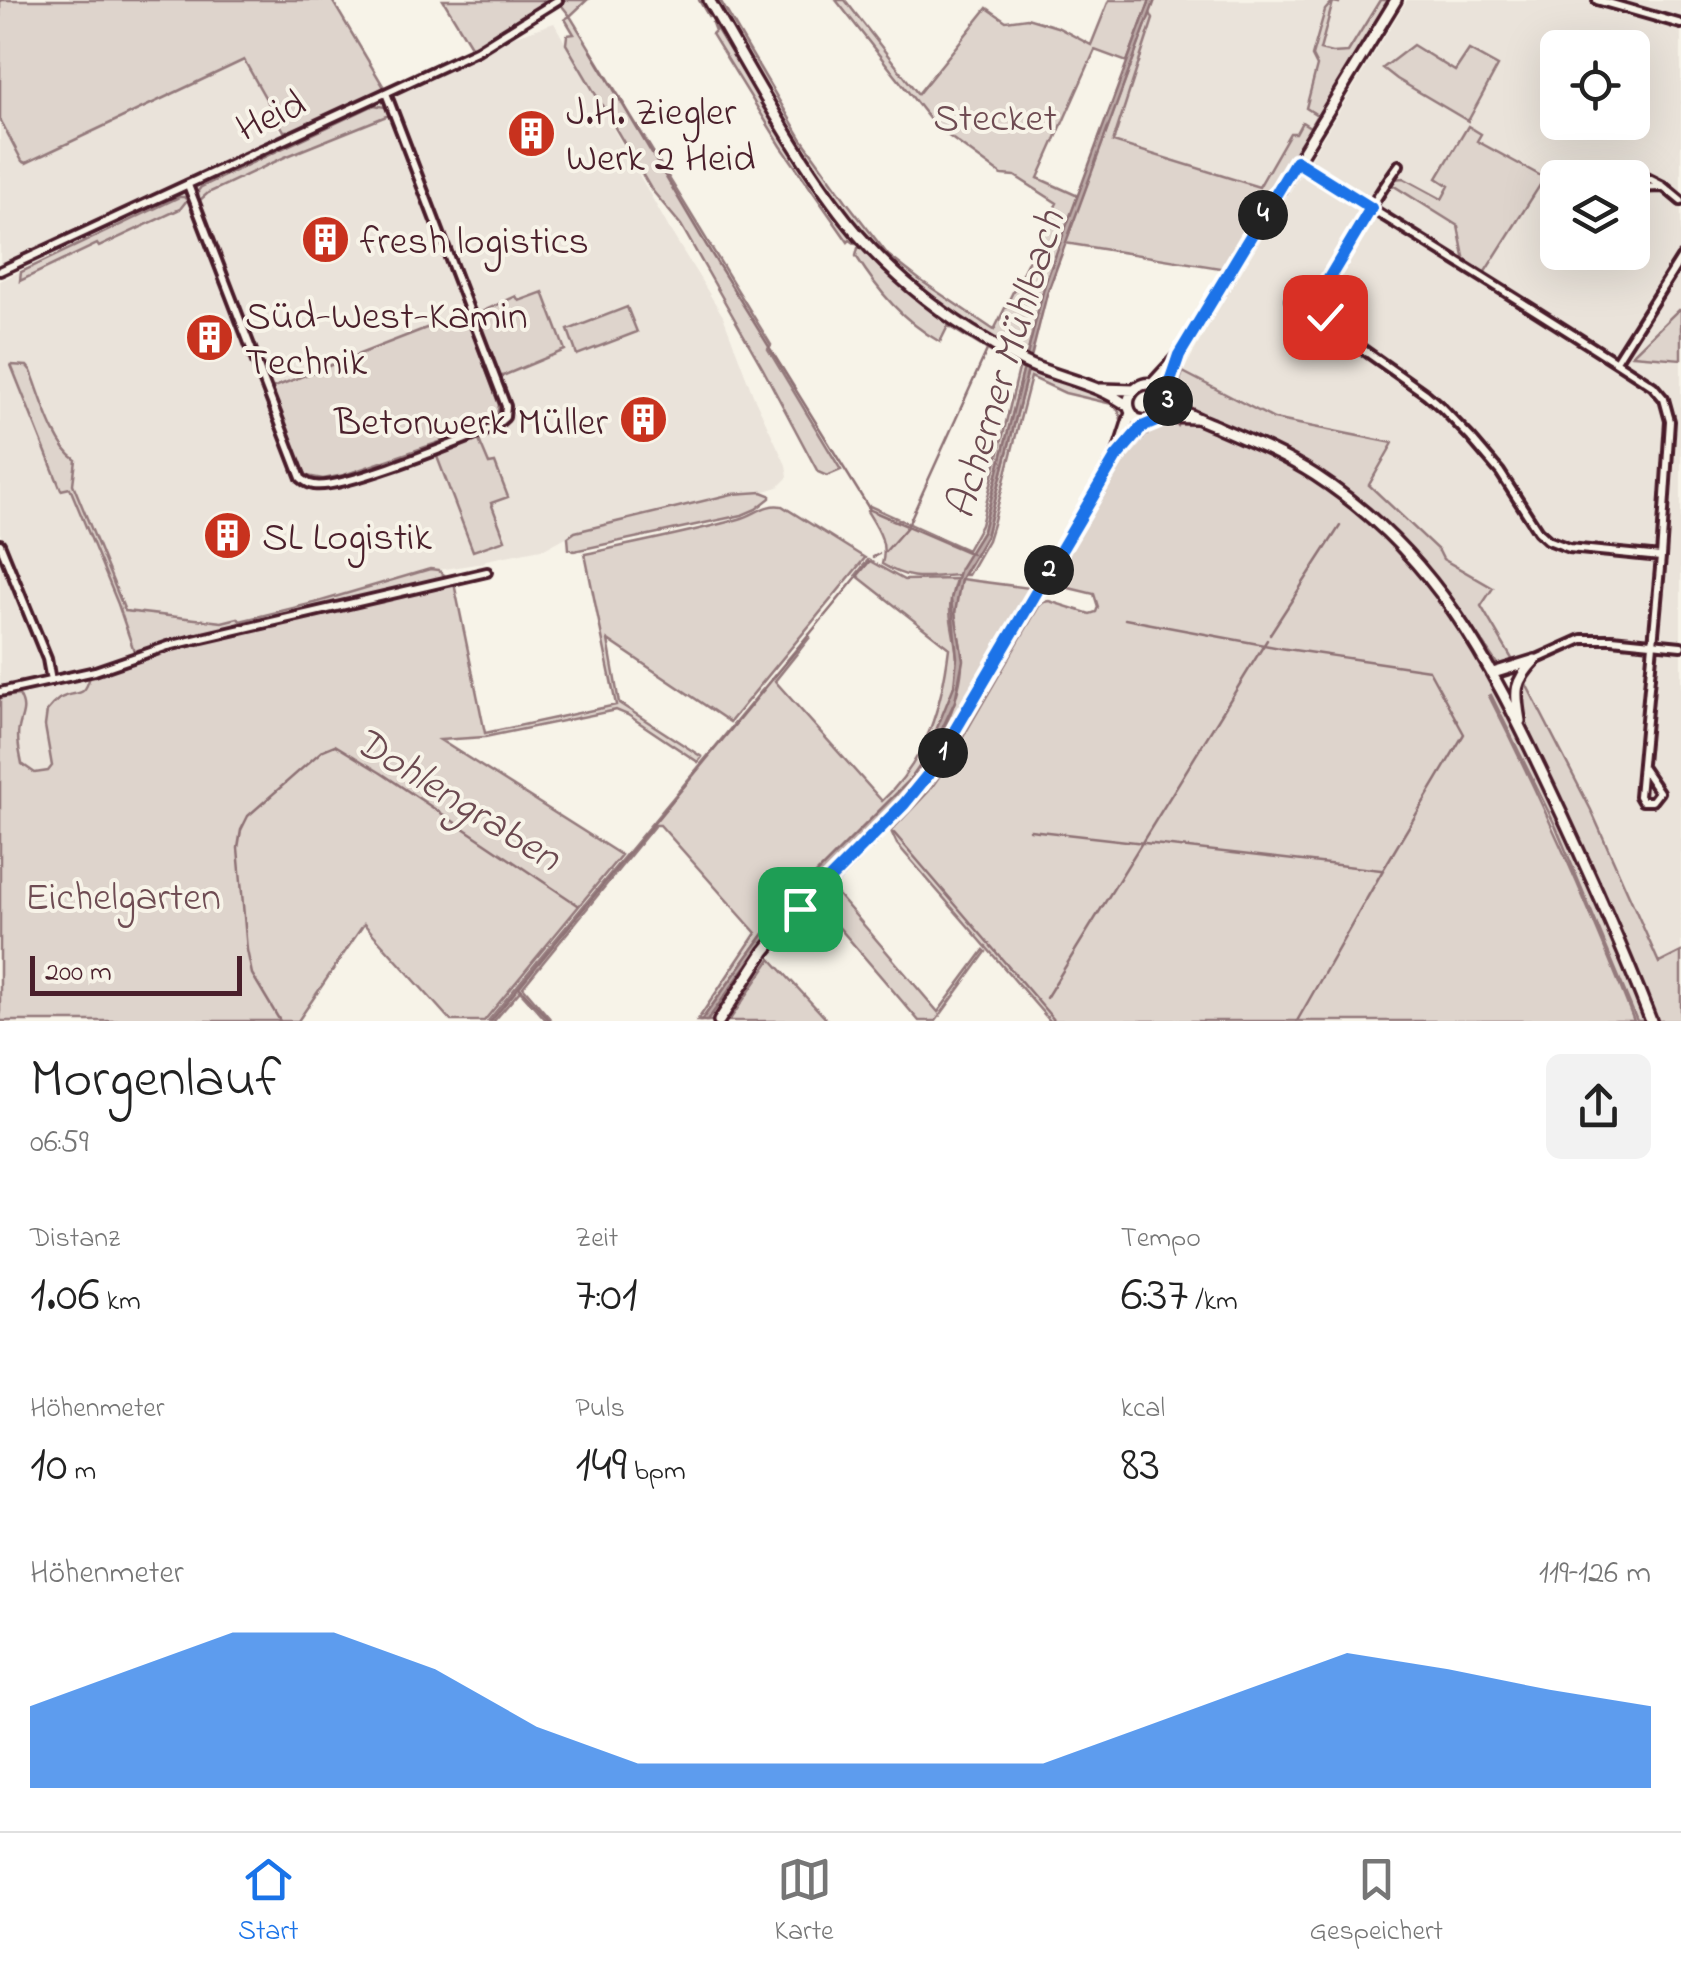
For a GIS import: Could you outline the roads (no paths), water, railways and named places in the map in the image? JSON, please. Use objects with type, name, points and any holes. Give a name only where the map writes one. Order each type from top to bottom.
[{"type":"street","name":"Heid","points":[[0,271],[476,51],[558,0]]},
{"type":"street","points":[[709,0],[823,188],[848,222],[905,282],[973,332],[1035,366],[1098,388],[1148,424]]},
{"type":"street","points":[[1152,384],[1179,355],[1396,0]]},
{"type":"street","points":[[1597,0],[1681,24]]},
{"type":"street","points":[[188,185],[301,478],[308,484],[318,486],[356,478],[493,428],[505,417],[506,406],[386,93]]},
{"type":"street","points":[[1296,161],[1616,361],[1653,386],[1668,409],[1661,556],[1639,796],[1642,801],[1652,801],[1659,792],[1642,767]]},
{"type":"street","points":[[1399,165],[1328,280],[1325,317],[1336,332],[1426,394],[1470,436],[1548,540],[1569,548],[1661,556]]},
{"type":"street","points":[[1650,180],[1681,201]]},
{"type":"street","points":[[1650,187],[1663,186]]},
{"type":"street","points":[[1616,361],[1681,258]]},
{"type":"street","points":[[1290,300],[1304,307],[1323,307]]},
{"type":"street","points":[[719,1021],[782,930],[931,771],[1116,457],[1142,427],[1164,417],[1179,355]]},
{"type":"street","points":[[1116,457],[1130,398],[1142,384],[1152,384],[1198,418],[1312,473],[1366,514],[1408,554],[1442,592],[1499,684],[1601,900],[1651,1021]]},
{"type":"street","points":[[1098,388],[1134,390]]},
{"type":"street","points":[[1164,417],[1198,418]]},
{"type":"street","points":[[0,544],[46,658],[51,681]]},
{"type":"street","points":[[0,692],[95,671],[168,646],[487,572]]},
{"type":"street","points":[[1493,673],[1582,639],[1681,646]]},
{"type":"street","points":[[1499,684],[1519,676],[1535,660]]},
{"type":"street","points":[[1519,676],[1516,691],[1522,732]]},
{"type":"waterway","points":[[699,0],[709,17]]},
{"type":"waterway","points":[[713,23],[806,175],[856,242]]},
{"type":"waterway","points":[[591,51],[870,510],[972,554]]},
{"type":"waterway","name":"Acherner Mühlbach","points":[[862,248],[938,315],[1024,370]]},
{"type":"waterway","name":"Acherner Mühlbach","points":[[885,552],[907,527],[988,348]]},
{"type":"waterway","points":[[1270,634],[1340,526]]},
{"type":"waterway","points":[[873,557],[879,554]]},
{"type":"waterway","points":[[491,1021],[869,562]]},
{"type":"waterway","points":[[1125,619],[1429,670],[1464,734],[1297,1021]]},
{"type":"waterway","points":[[1046,998],[1267,640]]},
{"type":"waterway","name":"Dohlengraben","points":[[280,1021],[252,974],[247,950],[238,848],[241,830],[248,816],[323,750],[335,745],[578,905]]},
{"type":"waterway","points":[[1030,830],[1381,870]]},
{"type":"waterway","points":[[894,833],[1055,1021]]},
{"type":"waterway","points":[[520,988],[550,1021]]},
{"type":"place","name":"J.H. Ziegler Werk 2 Heid","points":[[531,133]]},
{"type":"place","name":"fresh logistics","points":[[325,239]]},
{"type":"place","name":"Süd-West-Kamin Technik","points":[[210,337]]},
{"type":"place","name":"Betonwerk Müller","points":[[643,420]]},
{"type":"place","name":"SL Logistik","points":[[227,535]]},
{"type":"park label","name":"Stecket","points":[[995,116]]},
{"type":"park label","name":"Eichelgarten","points":[[123,895]]}]
